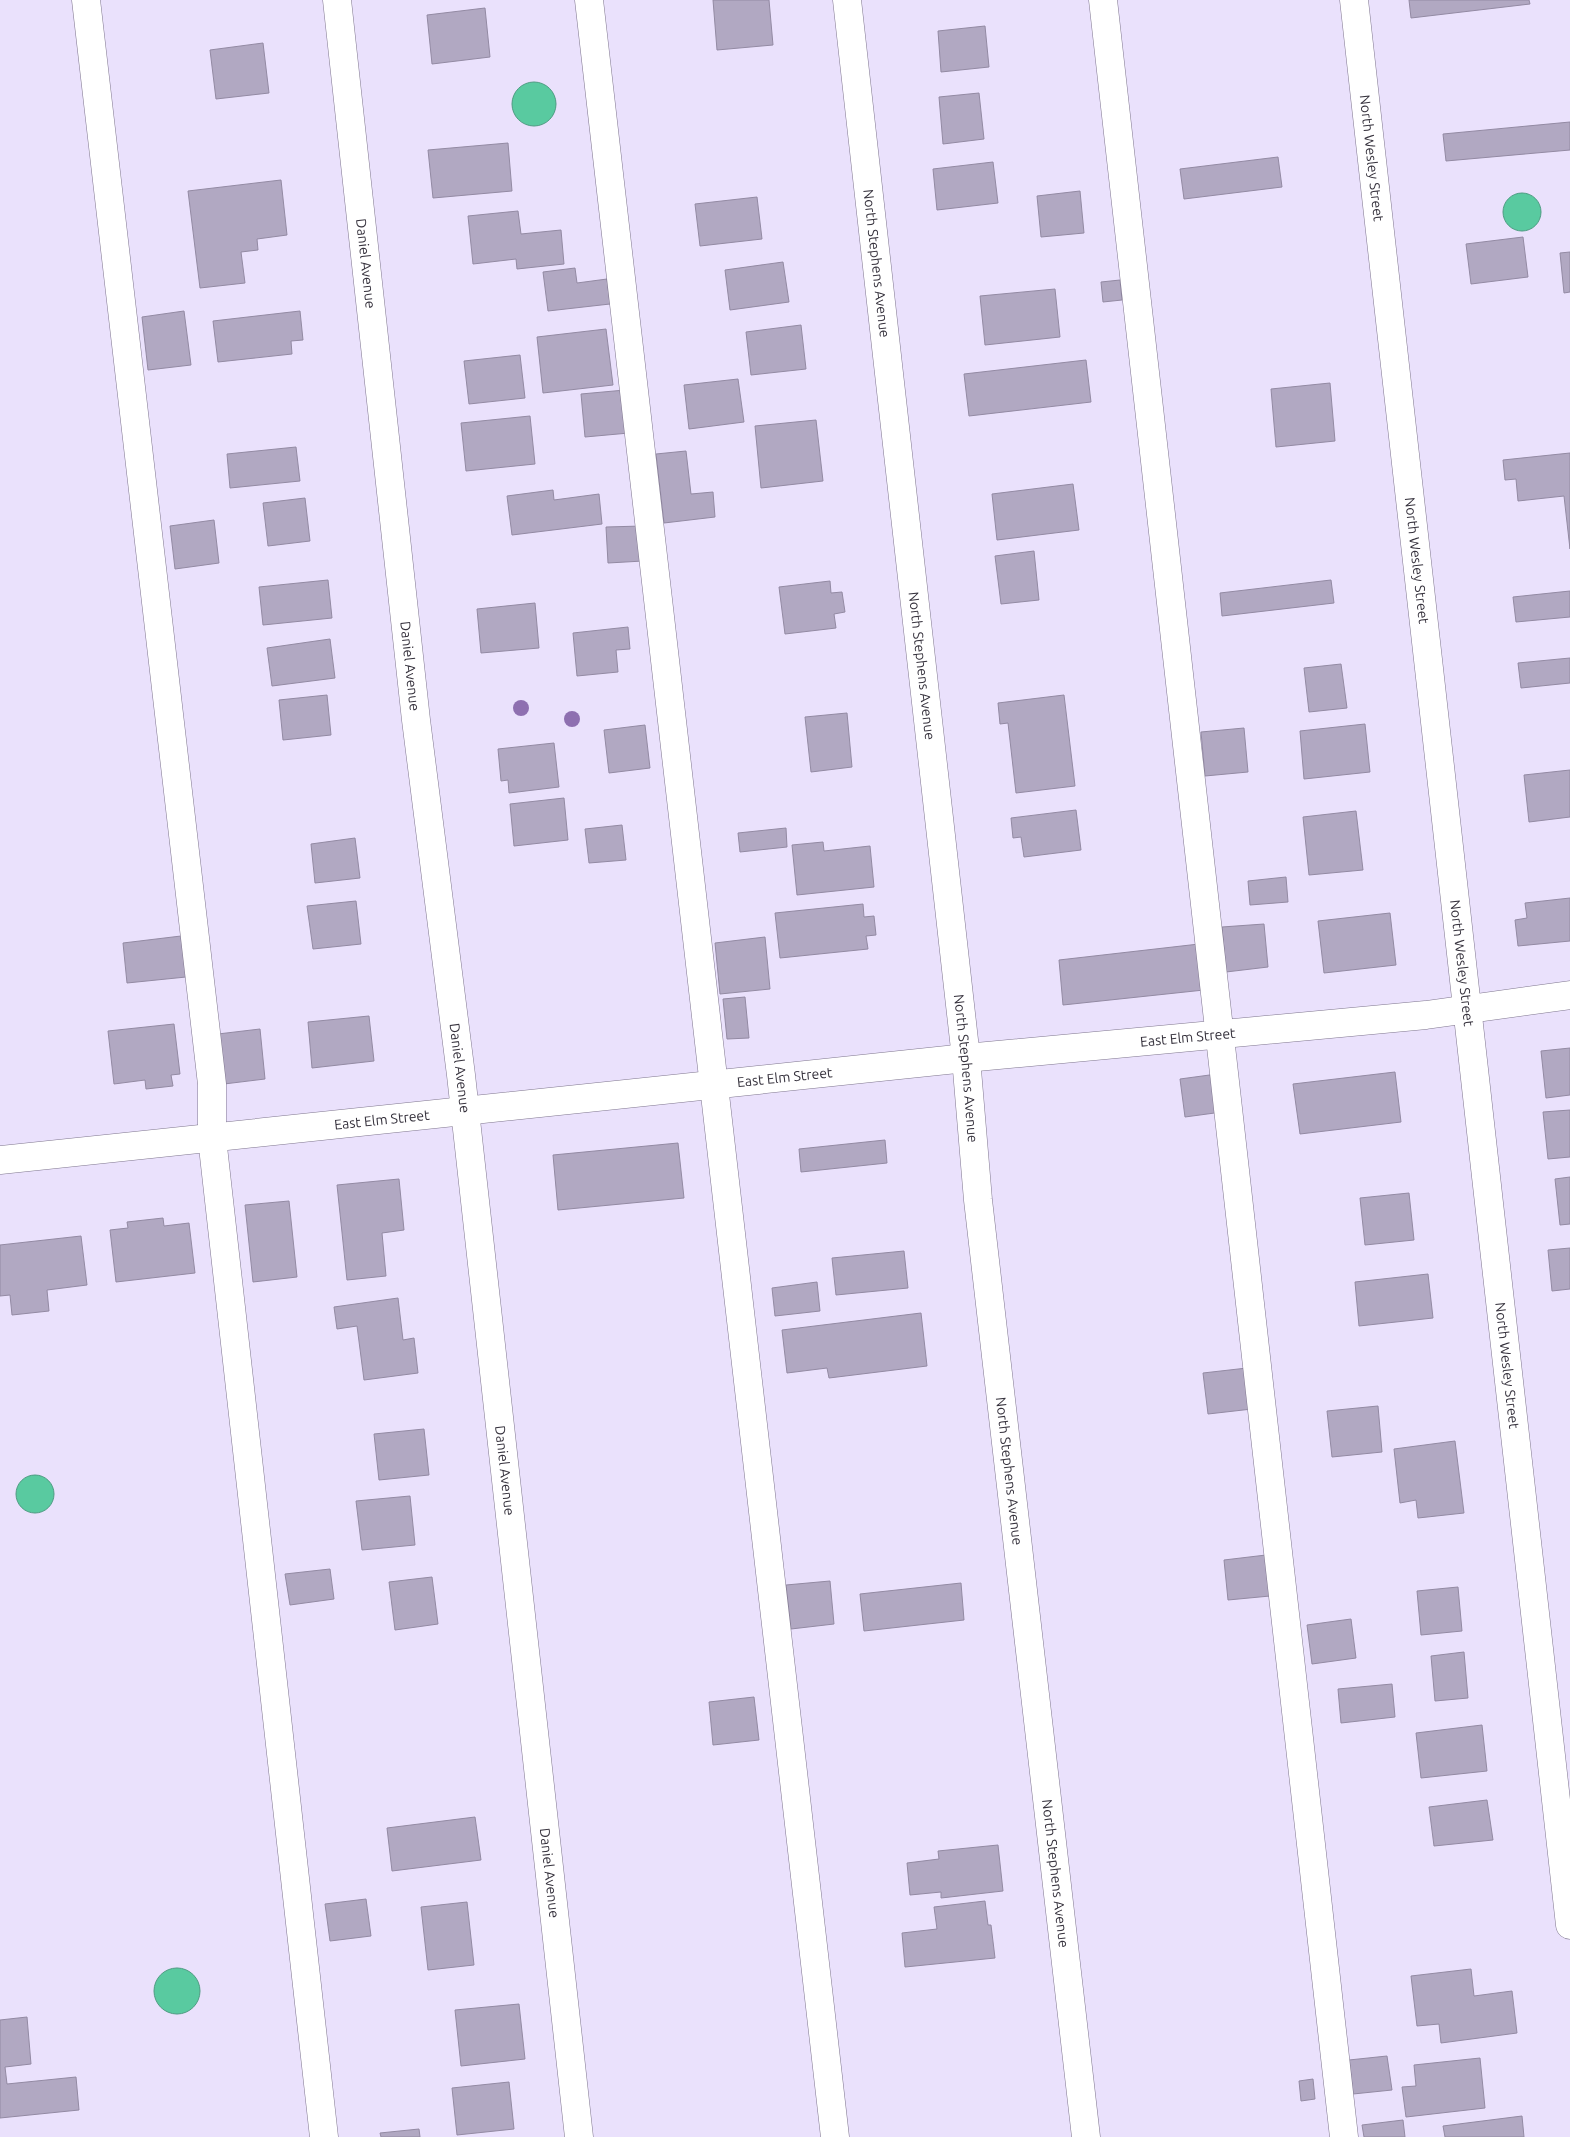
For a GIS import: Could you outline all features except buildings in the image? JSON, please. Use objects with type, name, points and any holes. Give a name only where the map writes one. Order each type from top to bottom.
[{"type":"street","points":[[86,0],[212,1084],[212,1138],[324,2137]]},
{"type":"street","name":"Daniel Avenue","points":[[337,0],[416,720],[465,1111],[579,2137]]},
{"type":"street","points":[[589,0],[835,2137]]},
{"type":"street","name":"North Stephens Avenue","points":[[847,0],[966,1058],[978,1200],[1086,2137]]},
{"type":"street","points":[[1103,0],[1344,2137]]},
{"type":"street","name":"North Wesley Street","points":[[1354,0],[1466,1009],[1543,1671],[1570,1926]]},
{"type":"street","name":"East Elm Street","points":[[0,1160],[966,1058],[1220,1035],[1466,1009],[1570,995]]},
{"type":"shaded area","points":[[530,82],[538,82],[550,88],[556,104],[550,120],[538,126],[530,126],[518,120],[512,108],[512,100],[518,88]]},
{"type":"shaded area","points":[[1522,193],[1536,198],[1541,212],[1536,226],[1522,231],[1508,226],[1503,212],[1508,198]]},
{"type":"shaded area","points":[[35,1475],[49,1480],[54,1494],[49,1508],[35,1513],[21,1508],[16,1494],[21,1480]]},
{"type":"shaded area","points":[[177,1968],[190,1972],[196,1978],[200,1991],[196,2004],[190,2010],[177,2014],[164,2010],[158,2004],[154,1991],[158,1978],[164,1972]]}]
